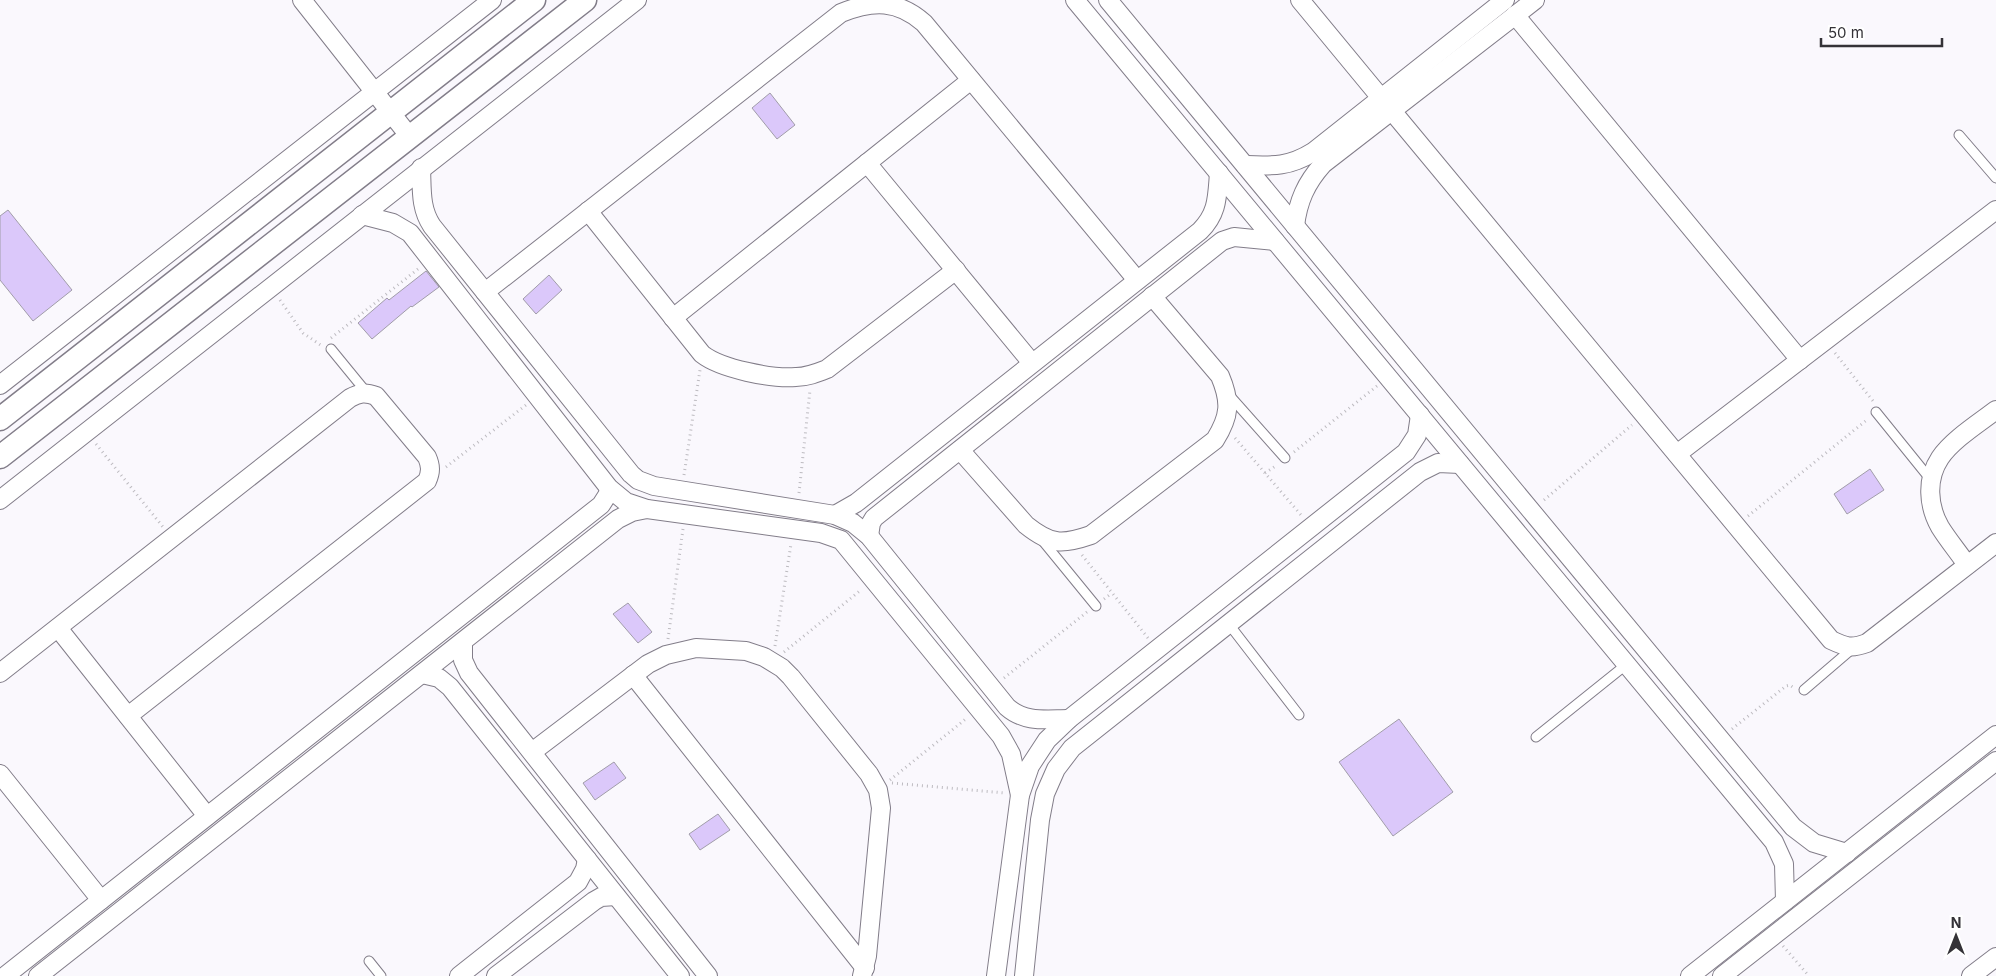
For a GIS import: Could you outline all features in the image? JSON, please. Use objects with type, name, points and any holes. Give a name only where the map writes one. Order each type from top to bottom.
[{"type":"street","points":[[302,0],[410,137]]},
{"type":"street","points":[[0,386],[492,0]]},
{"type":"street","points":[[0,419],[534,0]]},
{"type":"street","points":[[0,457],[585,0]]},
{"type":"street","points":[[0,500],[421,168],[638,0]]},
{"type":"street","points":[[1076,0],[1774,842],[1784,864],[1785,901]]},
{"type":"street","points":[[1108,0],[1793,827],[1814,843],[1847,852]]},
{"type":"street","points":[[1300,0],[1831,640],[1843,646],[1854,648],[1867,643],[1996,543]]},
{"type":"street","points":[[1386,105],[1505,0]]},
{"type":"street","points":[[1244,165],[1285,165],[1318,158],[1386,105],[1535,0]]},
{"type":"street","points":[[485,292],[841,13],[853,6],[866,2],[881,1],[894,2],[911,11],[924,23],[1137,280]]},
{"type":"street","points":[[1515,15],[1800,360]]},
{"type":"street","points":[[673,318],[971,80]]},
{"type":"street","points":[[1295,226],[1302,192],[1312,177],[1318,158]]},
{"type":"street","points":[[867,163],[1032,364]]},
{"type":"street","points":[[421,168],[422,203],[427,219],[631,474],[646,484],[835,515],[853,523],[869,536],[1007,707],[1015,714],[1033,720],[1069,719]]},
{"type":"street","points":[[835,515],[856,503],[1209,222],[1214,211],[1219,173]]},
{"type":"street","points":[[1677,454],[1996,210]]},
{"type":"street","points":[[588,211],[702,354],[712,362],[735,369],[796,377],[812,375],[827,369],[956,270]]},
{"type":"street","points":[[362,215],[402,227],[410,233],[609,488],[626,502],[647,509],[828,534],[842,540],[1006,745],[1014,764],[1020,795]]},
{"type":"street","points":[[1200,230],[1213,248]]},
{"type":"street","points":[[869,536],[874,518],[1222,241],[1234,237],[1248,237],[1275,241]]},
{"type":"street","points":[[960,450],[1026,525],[1039,536],[1055,541],[1072,542],[1091,535],[1215,440],[1224,425],[1228,409],[1227,392],[1220,376],[1152,296]]},
{"type":"street","points":[[1363,347],[1382,331]]},
{"type":"street","points":[[0,673],[350,398],[358,394],[367,393],[376,396],[427,457],[430,465],[428,481],[128,716]]},
{"type":"street","points":[[1967,565],[1940,526],[1930,504],[1930,480],[1940,458],[1957,440],[1996,410]]},
{"type":"street","points":[[996,976],[1020,795],[1030,766],[1042,746],[1069,719],[1406,452],[1417,435],[1420,415]]},
{"type":"street","points":[[1024,976],[1040,820],[1045,794],[1056,769],[1072,748],[1092,730],[1420,472],[1438,463],[1460,464]]},
{"type":"street","points":[[0,975],[5,976],[601,505],[608,494],[609,488]]},
{"type":"street","points":[[38,976],[618,520],[632,512],[647,509]]},
{"type":"street","points":[[58,628],[208,816]]},
{"type":"street","points":[[462,642],[462,653],[466,667],[708,976]]},
{"type":"street","points":[[532,752],[633,675],[666,655],[691,649],[716,649],[746,651],[772,662],[791,677],[869,774],[878,790],[881,808],[864,972]]},
{"type":"street","points":[[422,674],[439,678],[450,687],[680,976]]},
{"type":"street","points":[[633,675],[864,972]]},
{"type":"street","points":[[1690,976],[1996,736]]},
{"type":"street","points":[[1722,976],[1996,761]]},
{"type":"street","points":[[0,774],[101,900]]},
{"type":"street","points":[[1774,842],[1793,827]]},
{"type":"street","points":[[156,856],[170,873]]},
{"type":"street","points":[[459,976],[578,882],[585,869],[587,859]]},
{"type":"street","points":[[507,972],[594,901],[616,896]]},
{"type":"street","points":[[1004,913],[1030,916]]},
{"type":"street","points":[[1971,976],[1996,956]]},
{"type":"lane","points":[[1959,135],[1996,178]]},
{"type":"lane","points":[[331,349],[367,393]]},
{"type":"lane","points":[[1227,392],[1285,458]]},
{"type":"lane","points":[[1876,412],[1930,480]]},
{"type":"lane","points":[[1039,536],[1096,606]]},
{"type":"lane","points":[[1228,623],[1299,715]]},
{"type":"lane","points":[[1804,690],[1854,648]]},
{"type":"lane","points":[[1536,737],[1626,664]]},
{"type":"lane","points":[[368,961],[381,976]]},
{"type":"path","points":[[331,349],[330,339],[430,259]]},
{"type":"path","points":[[270,287],[303,333],[316,343],[331,349]]},
{"type":"path","points":[[1736,526],[1878,410],[1826,340]]},
{"type":"path","points":[[682,491],[702,354]]},
{"type":"path","points":[[798,509],[812,375]]},
{"type":"path","points":[[1265,474],[1389,377]]},
{"type":"path","points":[[428,481],[537,396]]},
{"type":"path","points":[[1531,511],[1644,415]]},
{"type":"path","points":[[1224,425],[1311,527]]},
{"type":"path","points":[[86,432],[172,538]]},
{"type":"path","points":[[666,655],[685,514]]},
{"type":"path","points":[[772,662],[794,529]]},
{"type":"path","points":[[1072,542],[1157,648]]},
{"type":"path","points":[[772,662],[874,579]]},
{"type":"path","points":[[992,688],[1112,593]]},
{"type":"path","points":[[1720,739],[1786,686],[1790,685],[1798,692],[1804,690]]},
{"type":"path","points":[[978,709],[886,783],[1020,795]]},
{"type":"path","points":[[1774,935],[1809,976]]},
{"type":"building","points":[[770,93],[795,125],[777,139],[752,108]]},
{"type":"building","points":[[8,210],[72,290],[33,321],[0,280],[0,216]]},
{"type":"building","points":[[426,271],[439,287],[411,306],[372,339],[358,323],[387,298],[389,300]]},
{"type":"building","points":[[549,275],[562,290],[536,314],[523,299]]},
{"type":"building","points":[[1870,469],[1884,490],[1847,514],[1834,494]]},
{"type":"building","points":[[628,603],[652,632],[638,643],[613,614]]},
{"type":"building","points":[[1399,719],[1453,792],[1393,836],[1339,762]]},
{"type":"building","points":[[614,762],[626,778],[595,800],[583,783]]},
{"type":"building","points":[[718,814],[730,830],[700,850],[689,834]]}]
